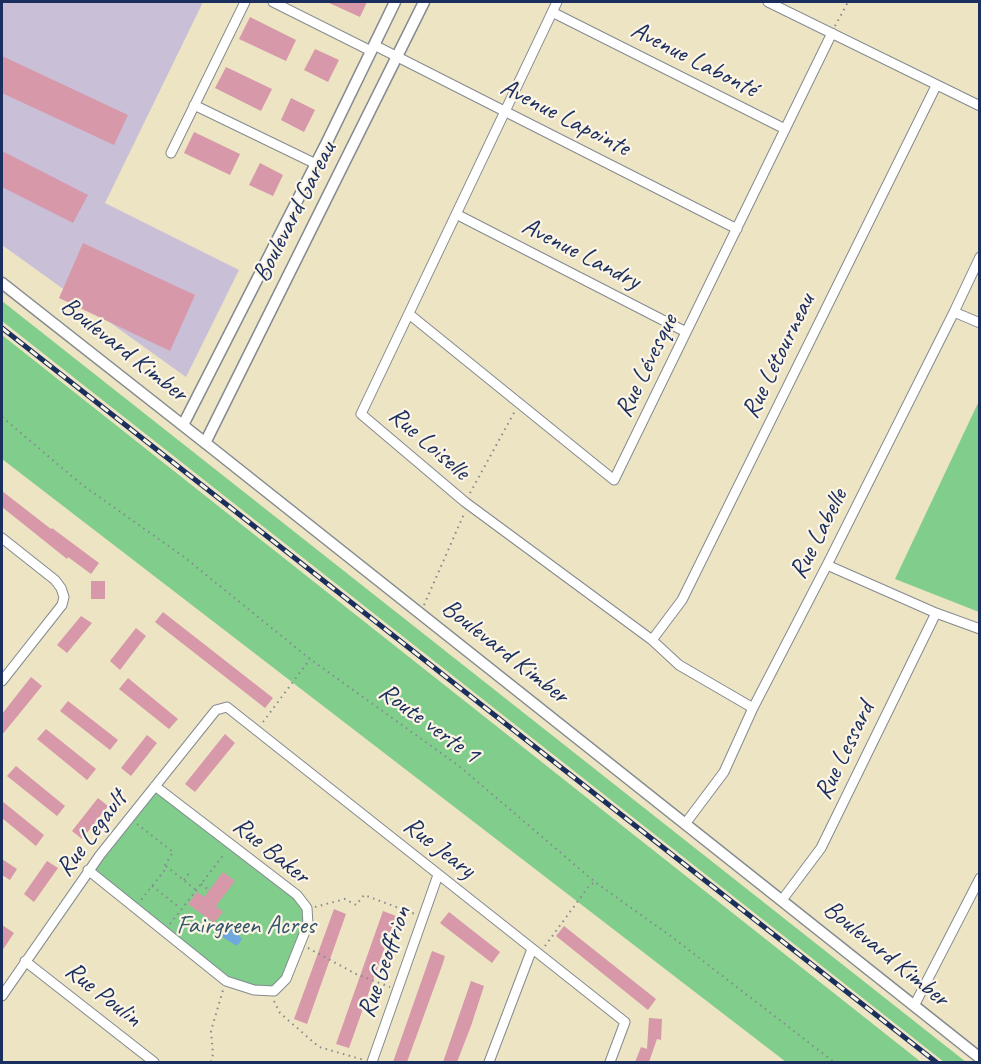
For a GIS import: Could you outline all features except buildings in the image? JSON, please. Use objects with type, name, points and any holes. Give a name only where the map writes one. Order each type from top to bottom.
[{"type":"street","points":[[171,153],[245,2]]},
{"type":"street","name":"Avenue Lapointe","points":[[273,2],[373,48],[398,57],[737,229]]},
{"type":"street","name":"Boulevard Gareau","points":[[183,425],[316,164],[395,2]]},
{"type":"street","name":"Boulevard Gareau","points":[[205,442],[424,2]]},
{"type":"street","name":"Rue Loiselle","points":[[557,2],[362,414],[466,503],[652,640],[679,665],[753,708]]},
{"type":"street","points":[[768,2],[980,106]]},
{"type":"street","name":"Avenue Labonté","points":[[552,12],[785,129]]},
{"type":"street","name":"Rue Lévesque","points":[[409,315],[614,480],[832,33]]},
{"type":"street","name":"Rue Létourneau","points":[[652,640],[682,600],[936,86]]},
{"type":"street","points":[[194,105],[316,164]]},
{"type":"street","name":"Avenue Landry","points":[[456,214],[686,332]]},
{"type":"street","name":"Rue Labelle","points":[[685,824],[724,772],[753,708],[827,565],[980,256]]},
{"type":"street","name":"Boulevard Kimber","points":[[2,283],[980,1058]]},
{"type":"street","points":[[954,312],[980,324]]},
{"type":"street","points":[[2,538],[55,580],[62,588],[64,597],[62,605],[2,681]]},
{"type":"street","points":[[827,565],[936,613],[980,629]]},
{"type":"street","name":"Rue Lessard","points":[[782,900],[821,849],[936,613]]},
{"type":"street","name":"Rue Jeary","points":[[227,707],[625,1022],[610,1062]]},
{"type":"street","name":"Rue Legault","points":[[2,996],[88,870],[216,710],[227,707]]},
{"type":"street","name":"Rue Baker","points":[[155,786],[297,895],[307,908],[308,924],[286,979],[274,991],[269,991]]},
{"type":"street","points":[[88,870],[226,981],[254,990],[269,991]]},
{"type":"street","name":"Rue Geoffrion","points":[[372,1062],[438,875]]},
{"type":"street","points":[[914,1006],[980,878]]},
{"type":"street","points":[[489,1062],[535,951]]},
{"type":"street","name":"Rue Poulin","points":[[25,961],[154,1062]]},
{"type":"path","points":[[832,33],[848,2]]},
{"type":"path","points":[[421,614],[466,503],[520,404]]},
{"type":"path","name":"Route verte 1","points":[[2,417],[81,484],[184,557],[310,659],[459,766],[595,882],[672,937],[834,1062]]},
{"type":"path","points":[[256,732],[310,659]]},
{"type":"path","points":[[131,818],[173,852],[135,908]]},
{"type":"path","points":[[164,931],[232,845]]},
{"type":"path","points":[[164,865],[196,890]]},
{"type":"path","points":[[184,880],[189,873]]},
{"type":"path","points":[[535,951],[589,886],[595,882]]},
{"type":"path","points":[[201,884],[209,890]]},
{"type":"path","points":[[152,886],[181,909]]},
{"type":"path","points":[[307,908],[345,899],[356,905],[364,895],[423,917]]},
{"type":"path","points":[[300,944],[356,974],[398,990]]},
{"type":"path","points":[[211,1062],[213,1054],[211,1031],[226,981]]},
{"type":"path","points":[[269,991],[280,1013],[319,1047],[372,1062]]},
{"type":"shaded area","points":[[2,2],[203,2],[105,203],[239,270],[186,377],[2,245]]},
{"type":"green space","points":[[2,301],[966,1062],[944,1062],[2,321]]},
{"type":"green space","points":[[2,335],[921,1062],[786,1062],[2,459]]},
{"type":"green space","points":[[979,401],[979,612],[895,579]]},
{"type":"green space","name":"Fairgreen Acres","points":[[155,786],[297,895],[308,924],[286,979],[274,991],[226,981],[88,870]]},
{"type":"water","points":[[225,921],[242,939],[237,946],[216,933]]},
{"type":"railway","points":[[2,328],[936,1062]]}]
